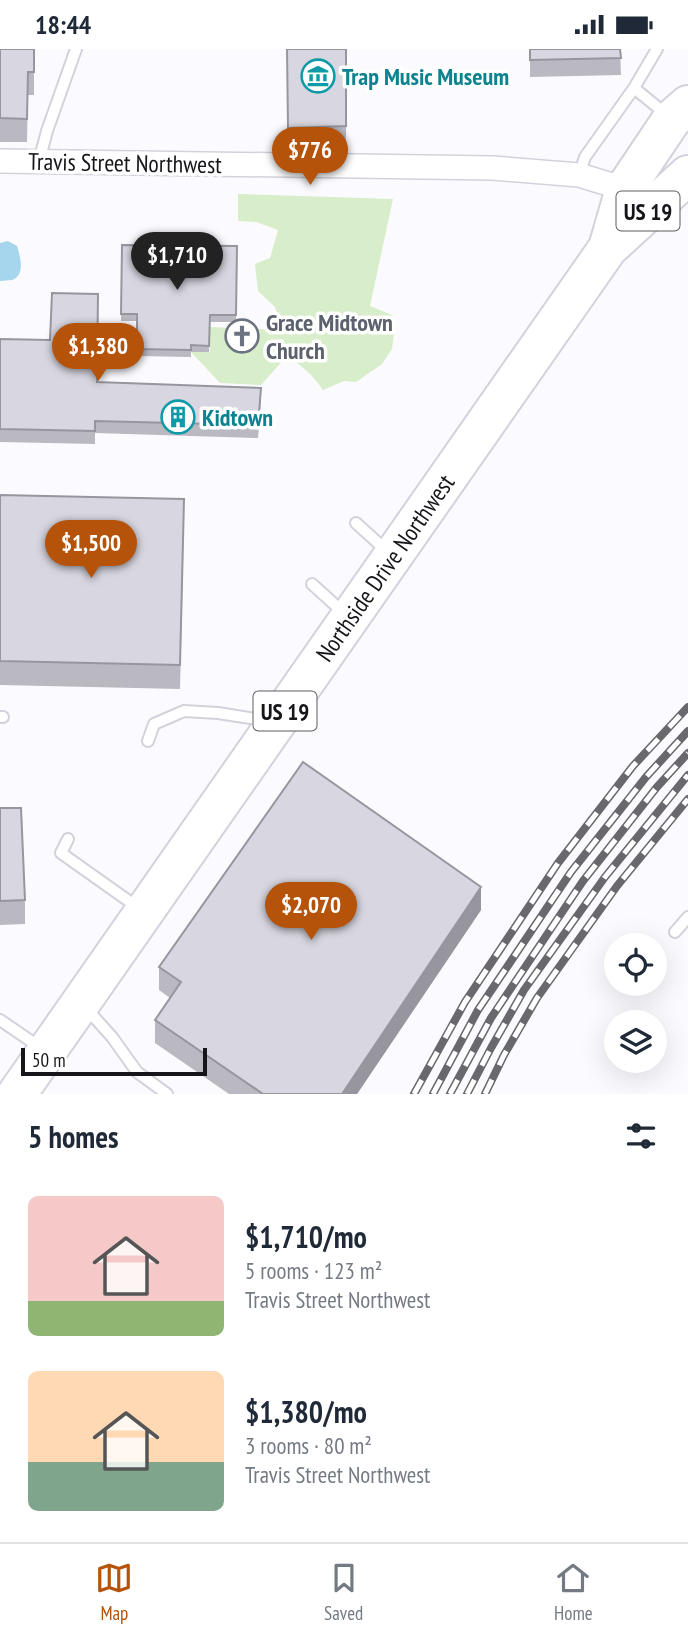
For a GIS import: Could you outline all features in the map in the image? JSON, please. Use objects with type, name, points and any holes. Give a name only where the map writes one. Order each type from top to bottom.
[{"type":"highway","name":"Northside Drive Northwest","points":[[608,248],[625,189],[683,106]]},
{"type":"highway","name":"Northside Drive Northwest","points":[[17,1094],[608,248],[688,175]]},
{"type":"street","name":"Travis Street Northwest","points":[[0,161],[493,168],[579,175],[625,189]]},
{"type":"lane","points":[[39,161],[76,49]]},
{"type":"lane","points":[[579,175],[585,157],[634,88],[657,49]]},
{"type":"lane","points":[[634,88],[683,106]]},
{"type":"lane","points":[[356,523],[393,557]]},
{"type":"lane","points":[[312,584],[350,618]]},
{"type":"lane","points":[[148,741],[153,724],[184,711],[277,722]]},
{"type":"lane","points":[[68,839],[61,853],[145,912]]},
{"type":"lane","points":[[675,932],[688,918]]},
{"type":"lane","points":[[81,1003],[112,1037],[137,1072],[167,1094]]},
{"type":"lane","points":[[0,1020],[46,1052]]},
{"type":"green space","points":[[238,194],[393,199],[370,306],[392,315],[395,326],[392,349],[382,364],[356,382],[344,381],[323,390],[307,371],[287,356],[261,385],[220,383],[191,352],[210,352],[210,327],[283,330],[275,307],[258,291],[255,264],[270,258],[278,230],[256,222],[238,221]]},
{"type":"water","points":[[8,241],[17,246],[21,270],[16,278],[0,281],[0,243]]},
{"type":"building","points":[[0,49],[34,49],[34,72],[28,72],[27,119],[0,118]]},
{"type":"building","points":[[287,49],[346,49],[346,126],[288,128]]},
{"type":"building","points":[[530,49],[620,49],[621,58],[530,60]]},
{"type":"building","points":[[122,245],[237,246],[236,315],[210,315],[209,346],[191,345],[191,350],[137,349],[137,314],[121,314]]},
{"type":"building","points":[[52,293],[98,294],[97,382],[261,388],[258,425],[95,421],[95,431],[0,429],[0,339],[50,340]]},
{"type":"building","points":[[0,495],[184,499],[180,665],[0,661]]},
{"type":"building","points":[[303,762],[481,887],[342,1094],[263,1094],[155,1020],[181,982],[159,967]]},
{"type":"building","points":[[0,808],[21,808],[25,900],[0,901]]},
{"type":"railway","points":[[414,1094],[465,1002],[558,863],[633,766],[688,707]]},
{"type":"railway","points":[[433,1094],[478,1010],[571,872],[646,777],[688,731]]},
{"type":"railway","points":[[450,1094],[491,1018],[583,881],[657,787],[688,753]]},
{"type":"railway","points":[[467,1094],[524,990],[605,877],[688,775]]},
{"type":"railway","points":[[485,1094],[537,998],[617,886],[688,799]]},
{"type":"place","name":"Trap Music Museum","points":[[318,76]]},
{"type":"place","name":"Grace Midtown Church","points":[[242,336]]},
{"type":"place","name":"Kidtown","points":[[178,417]]}]
